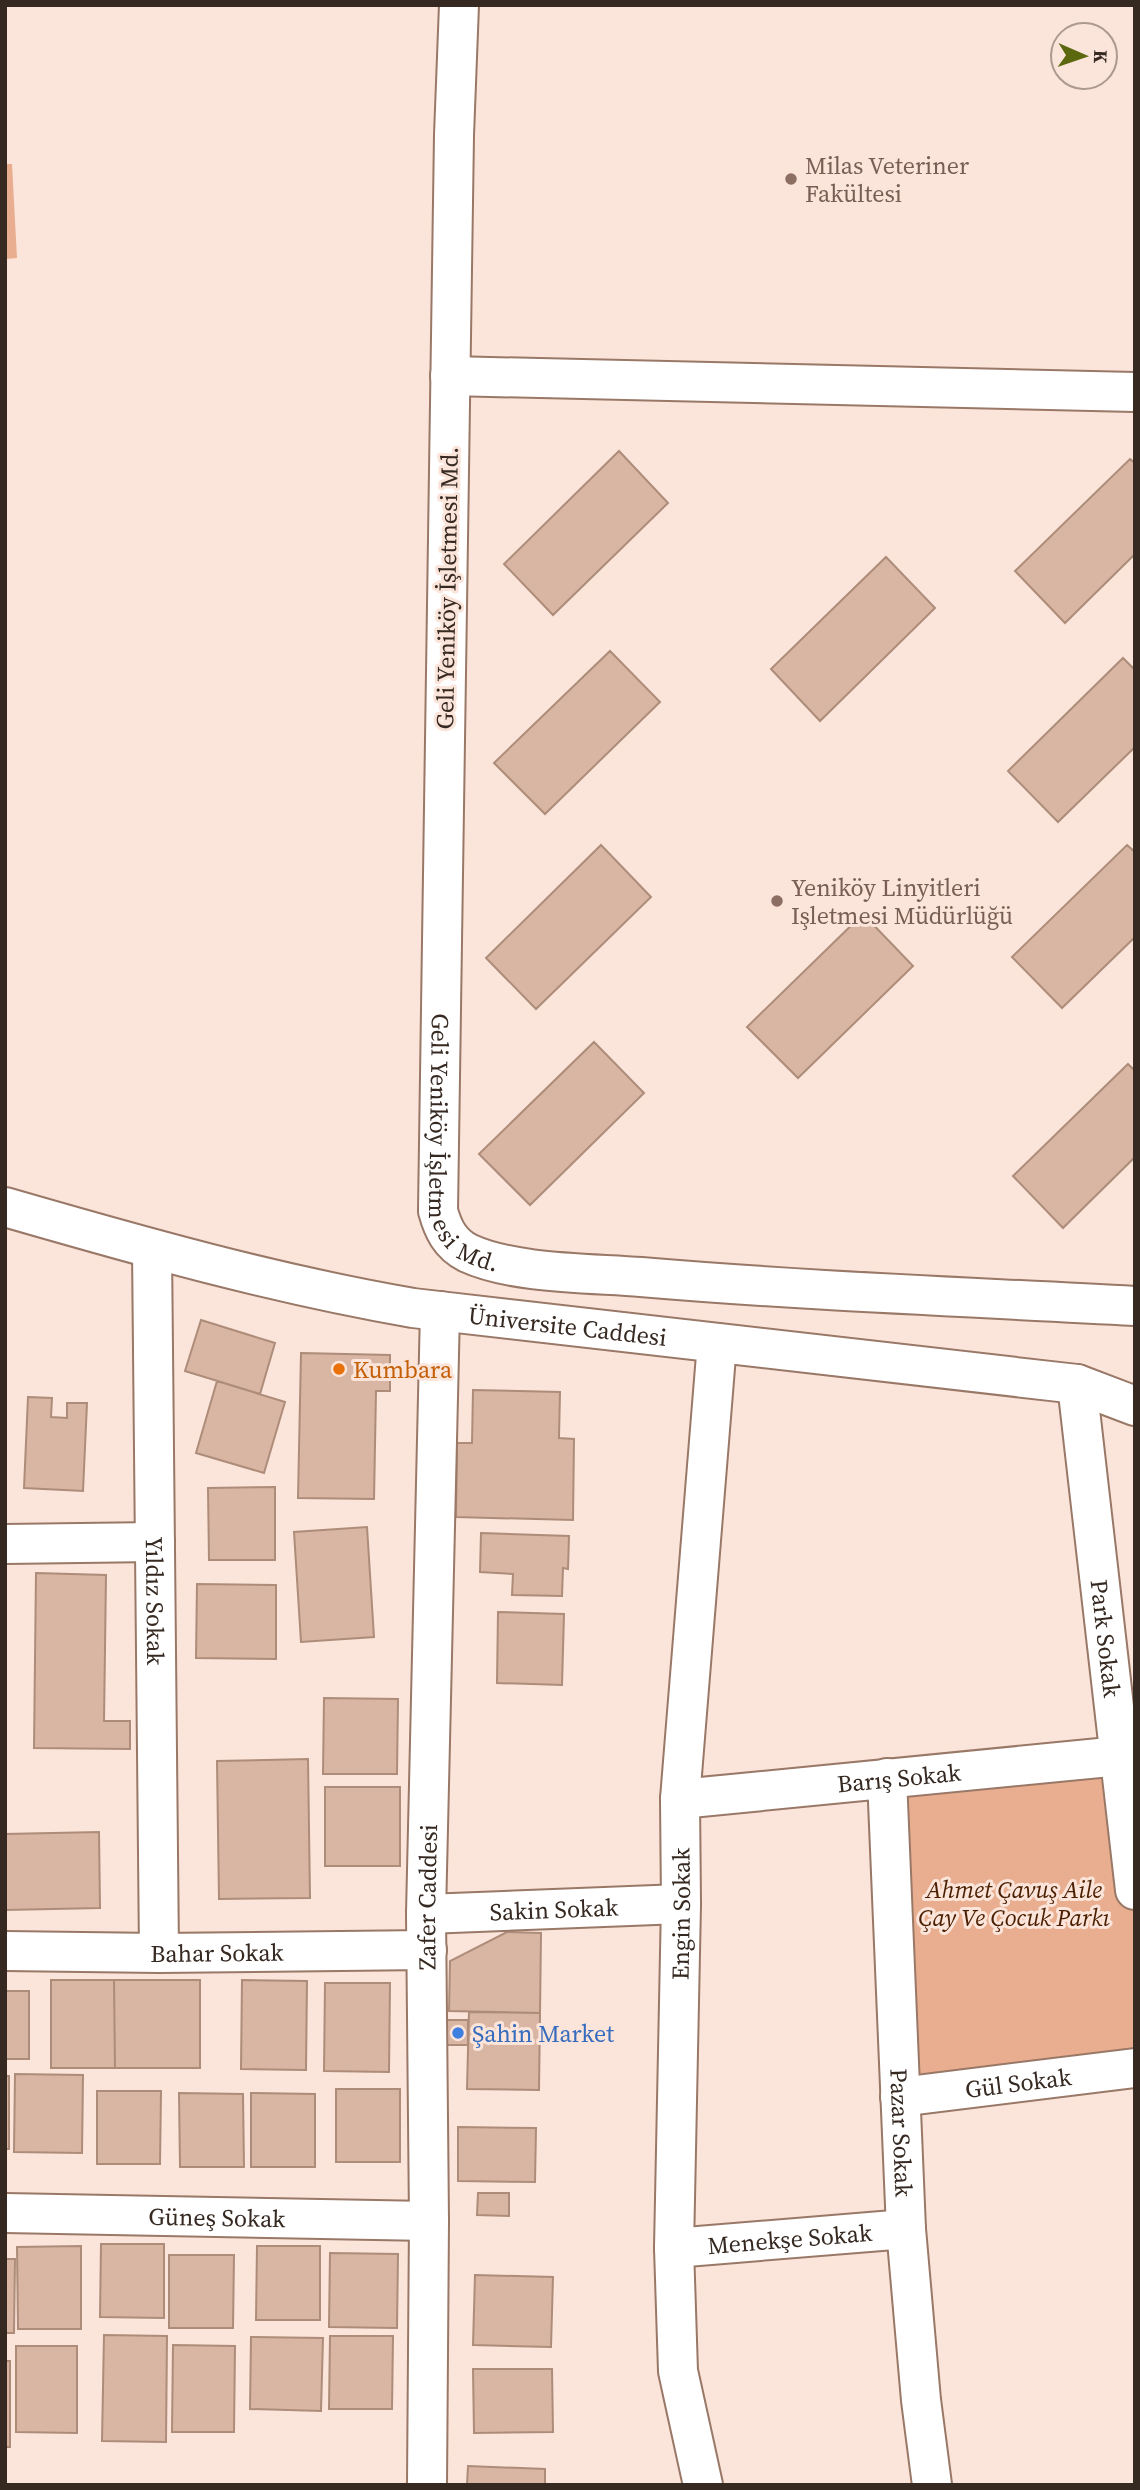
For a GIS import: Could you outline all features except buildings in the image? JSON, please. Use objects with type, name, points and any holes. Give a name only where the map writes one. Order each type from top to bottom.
[{"type":"street","name":"Geli Yeniköy İşletmesi Md.","points":[[459,5],[450,376],[438,1211],[443,1228],[453,1242],[467,1252],[522,1267],[719,1283],[1135,1306]]},
{"type":"street","points":[[450,376],[1135,392]]},
{"type":"street","name":"Üniversite Caddesi","points":[[5,1207],[152,1249],[342,1295],[440,1311],[1077,1384],[1135,1406]]},
{"type":"street","name":"Yıldız Sokak","points":[[152,1249],[159,1953]]},
{"type":"street","name":"Zafer Caddesi","points":[[427,2485],[429,2221],[426,1932],[440,1311]]},
{"type":"street","name":"Engin Sokak","points":[[703,2485],[678,2371],[674,2248],[681,1904],[680,1799],[717,1343]]},
{"type":"street","name":"Park Sokak","points":[[1077,1384],[1135,1890]]},
{"type":"street","points":[[5,1544],[155,1542]]},
{"type":"street","name":"Barış Sokak","points":[[680,1799],[1120,1756]]},
{"type":"street","name":"Pazar Sokak","points":[[887,1779],[906,2229],[921,2400],[932,2485]]},
{"type":"street","name":"Sakin Sokak","points":[[426,1932],[681,1904]]},
{"type":"street","name":"Bahar Sokak","points":[[5,1951],[159,1953],[426,1932]]},
{"type":"street","name":"Gül Sokak","points":[[900,2097],[1135,2068]]},
{"type":"street","name":"Güneş Sokak","points":[[5,2213],[429,2221]]},
{"type":"street","name":"Menekşe Sokak","points":[[674,2248],[906,2229]]},
{"type":"green space","points":[[5,164],[12,164],[17,258],[5,259]]},
{"type":"green space","name":"Ahmet Çavuş Aile Çay Ve Çocuk Parkı","points":[[1120,1756],[1135,1890],[1135,2068],[900,2097],[887,1779]]},
{"type":"place","name":"Milas Veteriner Fakültesi","points":[[791,179]]},
{"type":"place","name":"Yeniköy Linyitleri Işletmesi Müdürlüğü","points":[[777,901]]},
{"type":"place","name":"Kumbara","points":[[339,1369]]},
{"type":"place","name":"Şahin Market","points":[[458,2033]]}]
